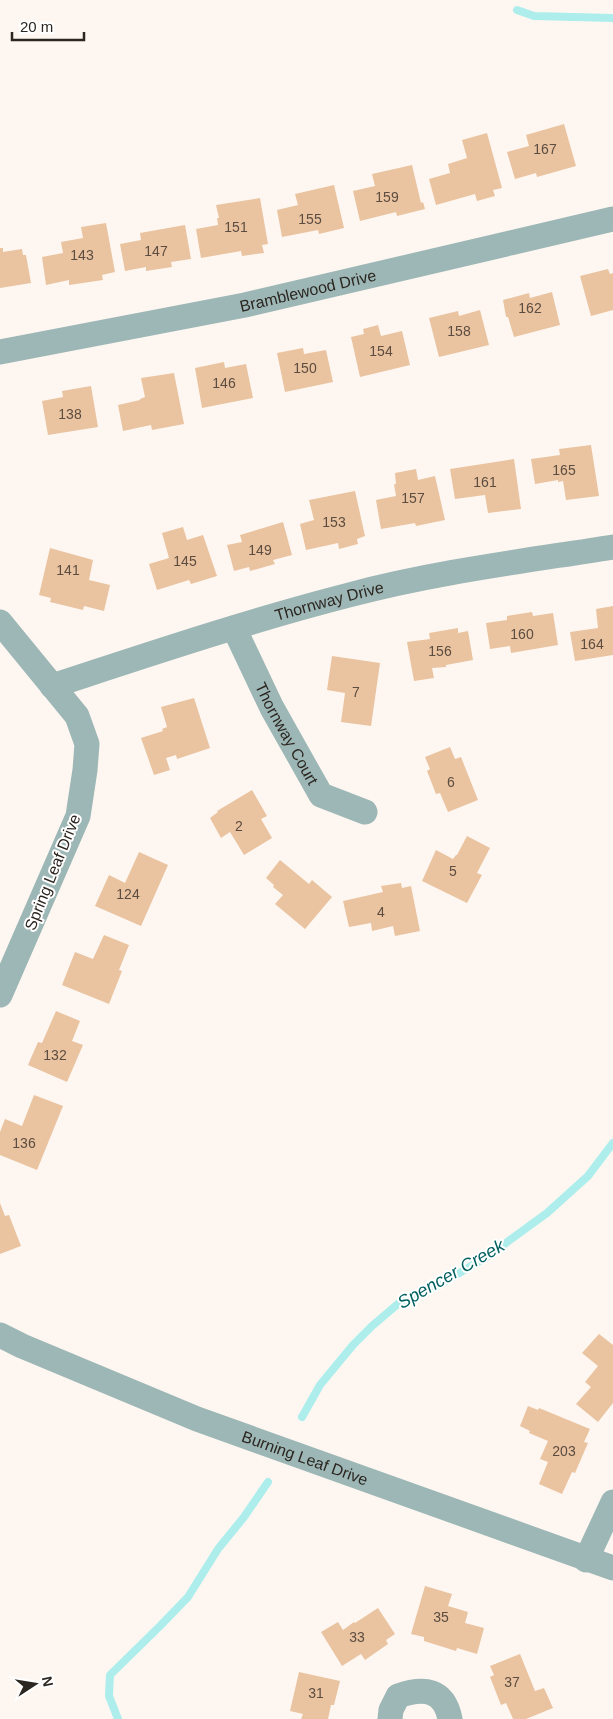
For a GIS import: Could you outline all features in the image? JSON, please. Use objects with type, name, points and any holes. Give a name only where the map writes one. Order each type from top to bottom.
[{"type":"street","name":"Bramblewood Drive","points":[[0,352],[245,305],[613,219]]},
{"type":"street","name":"Thornway Drive","points":[[52,686],[234,628],[350,595],[463,570],[613,547]]},
{"type":"street","name":"Spring Leaf Drive","points":[[0,622],[77,716],[86,744],[85,770],[78,816],[0,995]]},
{"type":"street","name":"Thornway Court","points":[[234,628],[272,708],[321,795],[365,812]]},
{"type":"street","name":"Burning Leaf Drive","points":[[0,1335],[197,1419],[586,1560],[613,1568]]},
{"type":"street","points":[[586,1560],[613,1502]]},
{"type":"street","points":[[390,1719],[391,1710],[398,1696],[413,1691],[426,1692],[441,1697],[449,1711],[450,1719]]},
{"type":"building","points":[[564,124],[576,166],[537,177],[536,173],[515,179],[507,152],[529,146],[526,135]]},
{"type":"building","points":[[487,133],[502,188],[493,190],[495,196],[477,201],[475,194],[436,205],[429,179],[450,173],[448,164],[467,158],[462,140]]},
{"type":"building","points":[[412,165],[421,203],[423,202],[425,209],[397,216],[396,212],[360,221],[353,191],[375,186],[372,174]]},
{"type":"building","points":[[334,185],[344,228],[319,234],[318,230],[282,237],[277,210],[298,205],[295,194]]},
{"type":"building","points":[[260,198],[268,244],[262,245],[264,253],[242,256],[241,251],[201,258],[196,229],[218,225],[217,218],[219,218],[216,205]]},
{"type":"building","points":[[106,223],[115,272],[102,275],[103,280],[69,285],[69,280],[46,285],[42,257],[63,253],[61,242],[83,238],[81,227]]},
{"type":"building","points":[[185,225],[191,259],[171,262],[172,267],[146,271],[146,267],[125,271],[120,244],[141,240],[140,233]]},
{"type":"building","points":[[0,248],[3,248],[3,252],[22,249],[23,255],[26,255],[31,283],[0,288]]},
{"type":"building","points":[[608,269],[610,274],[613,273],[613,310],[591,316],[580,276]]},
{"type":"building","points":[[552,292],[560,325],[514,337],[508,317],[506,317],[503,300],[529,293],[530,298]]},
{"type":"building","points":[[480,310],[489,345],[439,357],[429,318],[458,311],[459,316]]},
{"type":"building","points":[[378,325],[381,336],[402,331],[410,365],[360,377],[351,337],[364,334],[363,329]]},
{"type":"building","points":[[303,348],[304,354],[326,350],[333,382],[285,392],[277,353]]},
{"type":"building","points":[[224,362],[225,368],[246,364],[253,398],[202,408],[195,368]]},
{"type":"building","points":[[174,373],[184,424],[152,430],[151,425],[123,431],[118,405],[145,397],[141,378]]},
{"type":"building","points":[[91,386],[98,427],[48,435],[42,401],[63,397],[62,391]]},
{"type":"building","points":[[591,445],[599,496],[566,500],[563,481],[558,482],[558,480],[535,484],[531,459],[560,455],[559,449]]},
{"type":"building","points":[[514,459],[521,509],[488,513],[485,495],[455,499],[450,469]]},
{"type":"building","points":[[416,469],[418,480],[435,476],[445,520],[416,526],[415,523],[381,529],[376,500],[396,496],[395,473]]},
{"type":"building","points":[[355,491],[365,536],[357,539],[358,544],[339,549],[338,543],[306,550],[300,524],[314,520],[309,500]]},
{"type":"building","points":[[283,522],[292,555],[273,560],[275,564],[250,571],[249,567],[234,571],[227,545],[242,542],[240,535]]},
{"type":"building","points":[[183,527],[187,540],[203,535],[217,576],[191,584],[189,580],[157,590],[149,564],[169,558],[162,533]]},
{"type":"building","points":[[50,548],[93,560],[89,580],[110,585],[104,611],[84,606],[83,610],[50,602],[51,598],[39,595]]},
{"type":"building","points":[[613,606],[613,655],[575,661],[570,632],[598,628],[596,609]]},
{"type":"building","points":[[532,612],[533,616],[553,613],[558,645],[511,653],[510,646],[490,649],[486,623],[507,620],[507,616]]},
{"type":"building","points":[[458,628],[458,633],[468,631],[473,660],[446,665],[446,667],[432,668],[434,678],[414,681],[407,642],[430,639],[429,633]]},
{"type":"building","points":[[332,656],[380,663],[371,726],[341,722],[345,693],[327,690]]},
{"type":"building","points":[[194,698],[210,748],[177,759],[176,755],[166,758],[170,770],[154,775],[141,738],[163,731],[162,729],[167,727],[161,707]]},
{"type":"building","points":[[450,747],[455,759],[461,757],[478,800],[448,812],[440,793],[436,794],[427,771],[430,769],[425,757]]},
{"type":"building","points":[[252,790],[267,816],[261,819],[272,838],[244,855],[230,832],[221,838],[210,818],[217,811]]},
{"type":"building","points":[[467,836],[490,848],[477,873],[482,875],[467,903],[422,881],[436,850],[453,859]]},
{"type":"building","points":[[139,852],[168,865],[141,926],[95,906],[109,875],[125,883]]},
{"type":"building","points":[[280,860],[309,884],[312,880],[332,897],[305,929],[275,904],[283,895],[266,878]]},
{"type":"building","points":[[401,883],[402,888],[411,886],[420,931],[395,936],[393,926],[372,931],[371,923],[349,927],[343,901],[383,892],[381,886]]},
{"type":"building","points":[[104,935],[129,945],[119,970],[122,971],[109,1004],[62,985],[75,952],[93,959]]},
{"type":"building","points":[[56,1011],[80,1021],[72,1041],[83,1045],[67,1082],[28,1065],[38,1042],[42,1043]]},
{"type":"building","points":[[34,1095],[63,1106],[37,1170],[0,1155],[0,1132],[5,1119],[22,1126]]},
{"type":"building","points":[[0,1203],[5,1216],[9,1215],[21,1246],[0,1254]]},
{"type":"building","points":[[599,1334],[613,1345],[613,1403],[598,1422],[576,1404],[591,1387],[585,1382],[598,1366],[582,1353]]},
{"type":"building","points":[[528,1406],[538,1410],[539,1408],[590,1429],[584,1442],[588,1443],[575,1473],[572,1472],[562,1494],[539,1484],[548,1462],[540,1459],[548,1441],[529,1433],[530,1431],[520,1426]]},
{"type":"building","points":[[425,1586],[452,1594],[448,1606],[468,1612],[465,1623],[484,1628],[477,1654],[457,1648],[456,1651],[424,1641],[424,1637],[411,1634]]},
{"type":"building","points":[[378,1608],[395,1634],[386,1640],[388,1644],[365,1660],[361,1654],[342,1666],[321,1632],[338,1622],[343,1630]]},
{"type":"building","points":[[520,1654],[535,1691],[544,1688],[553,1708],[526,1719],[513,1719],[506,1703],[501,1705],[490,1677],[494,1675],[490,1666]]},
{"type":"building","points":[[299,1672],[340,1681],[334,1705],[331,1705],[328,1719],[301,1719],[303,1714],[290,1711]]},
{"type":"waterway","points":[[517,10],[534,16],[613,18]]},
{"type":"waterway","name":"Spencer Creek","points":[[302,1417],[320,1385],[353,1345],[372,1326],[399,1303],[439,1285],[488,1256],[547,1213],[588,1176],[613,1143]]},
{"type":"waterway","name":"Spencer Creek","points":[[118,1719],[109,1696],[110,1675],[188,1597],[218,1549],[244,1517],[268,1482]]}]
